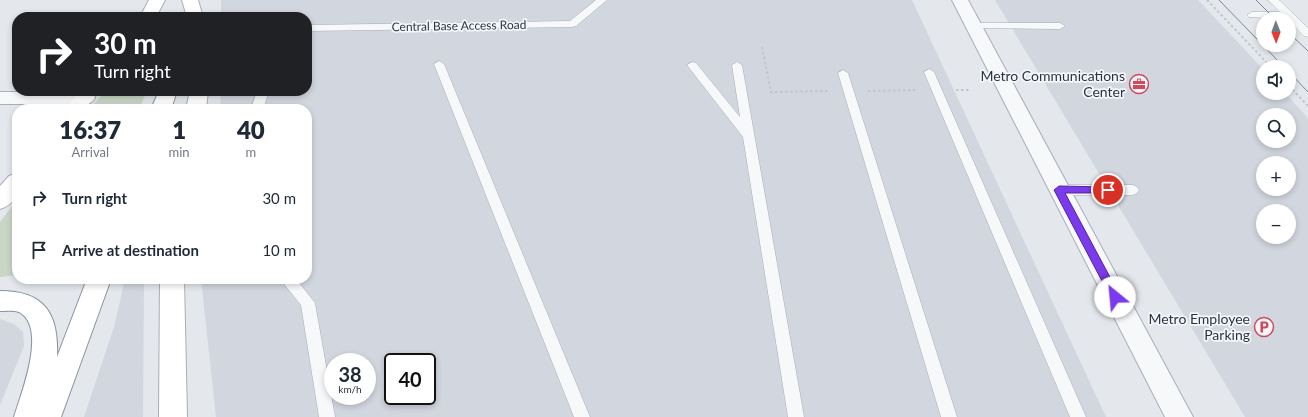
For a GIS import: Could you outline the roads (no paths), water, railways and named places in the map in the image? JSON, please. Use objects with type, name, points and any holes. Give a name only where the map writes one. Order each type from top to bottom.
[{"type":"main road","points":[[151,12],[157,0]]},
{"type":"main road","points":[[190,0],[194,12]]},
{"type":"main road","points":[[0,201],[12,187]]},
{"type":"main road","points":[[47,417],[97,284]]},
{"type":"main road","points":[[172,284],[173,417]]},
{"type":"main road","points":[[0,301],[26,305],[36,313],[42,323],[45,335],[44,356],[28,417]]},
{"type":"street","points":[[960,0],[1179,417]]},
{"type":"street","points":[[0,98],[83,99]]},
{"type":"lane","name":"Central Base Access Road","points":[[312,28],[572,24],[602,0]]},
{"type":"lane","points":[[1273,0],[1285,12]]},
{"type":"lane","points":[[1296,23],[1308,34]]},
{"type":"lane","points":[[974,26],[1060,26]]},
{"type":"lane","points":[[439,64],[582,417]]},
{"type":"lane","points":[[692,65],[750,136]]},
{"type":"lane","points":[[738,66],[796,417]]},
{"type":"lane","points":[[929,72],[1078,417]]},
{"type":"lane","points":[[844,73],[949,417]]},
{"type":"lane","points":[[1059,190],[1133,190]]},
{"type":"lane","points":[[291,284],[308,303],[327,417]]},
{"type":"tram line","points":[[1219,0],[1277,60]]},
{"type":"tram line","points":[[1256,0],[1268,12]]},
{"type":"tram line","points":[[1296,40],[1308,51]]},
{"type":"tram line","points":[[1296,79],[1308,92]]},
{"type":"place","name":"Metro Communications Center","points":[[1139,84]]},
{"type":"place","name":"Metro Employee Parking","points":[[1264,327]]}]
